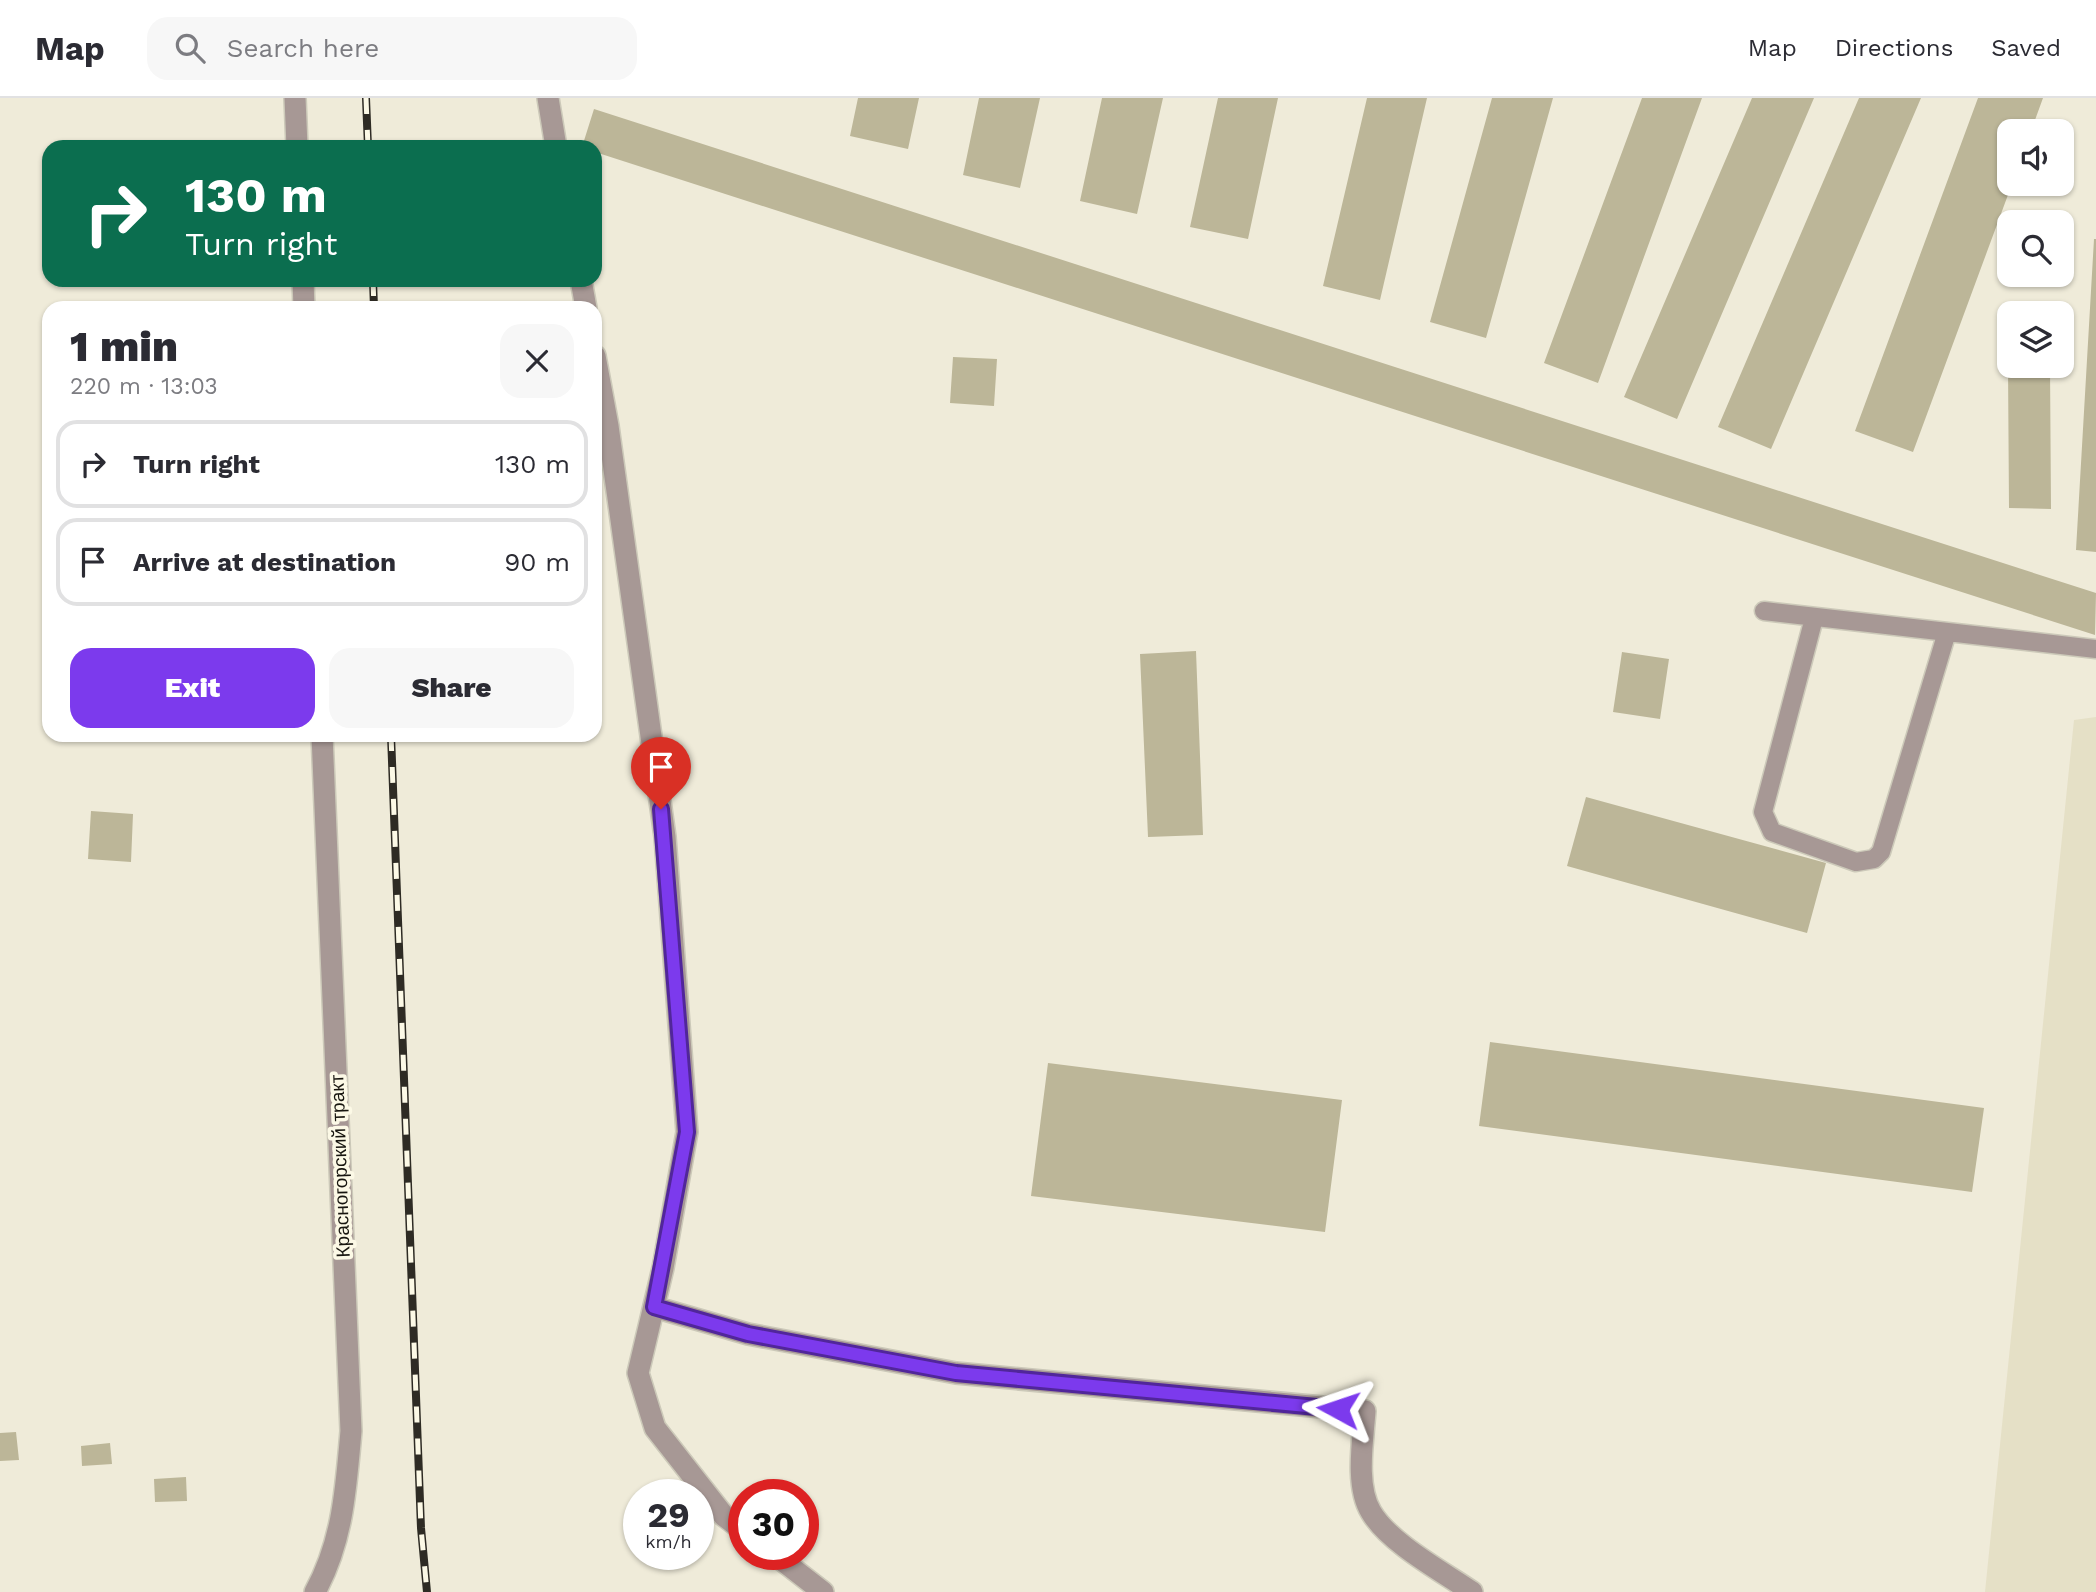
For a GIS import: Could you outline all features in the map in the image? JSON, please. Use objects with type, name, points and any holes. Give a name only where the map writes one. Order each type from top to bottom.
[{"type":"street","points":[[295,98],[297,140]]},
{"type":"street","points":[[548,98],[555,140]]},
{"type":"street","points":[[602,394],[665,837],[687,1132],[654,1307],[638,1373],[655,1428],[728,1519]]},
{"type":"street","name":"Красногорский тракт","points":[[315,1592],[330,1565],[344,1512],[351,1432],[322,742]]},
{"type":"street","points":[[654,1307],[748,1334],[956,1373],[1365,1411],[1361,1474],[1370,1512],[1396,1539],[1472,1592]]},
{"type":"street","points":[[795,1570],[823,1592]]},
{"type":"lane","points":[[1764,611],[2096,649]]},
{"type":"lane","points":[[1814,618],[1763,812],[1772,832],[1856,862],[1874,859],[1881,852],[1947,632]]},
{"type":"shaded area","points":[[2096,717],[2096,1592],[1985,1592],[2074,720]]},
{"type":"building","points":[[858,98],[919,98],[908,149],[850,136]]},
{"type":"building","points":[[979,98],[1040,98],[1020,188],[963,175]]},
{"type":"building","points":[[1102,98],[1163,98],[1137,214],[1080,201]]},
{"type":"building","points":[[1218,98],[1278,98],[1248,239],[1190,227]]},
{"type":"building","points":[[1367,98],[1427,98],[1380,300],[1323,286]]},
{"type":"building","points":[[1492,98],[1553,98],[1486,338],[1430,322]]},
{"type":"building","points":[[1642,98],[1702,98],[1598,383],[1544,363]]},
{"type":"building","points":[[1752,98],[1814,98],[1677,419],[1624,397]]},
{"type":"building","points":[[1859,98],[1921,98],[1771,449],[1718,427]]},
{"type":"building","points":[[1978,98],[2043,98],[2035,119],[1997,119],[1997,196],[2008,196],[2002,210],[1997,210],[1997,225],[1913,452],[1855,431]]},
{"type":"building","points":[[594,109],[2096,593],[2095,635],[602,154],[602,140],[584,140]]},
{"type":"building","points":[[2096,239],[2096,552],[2076,550]]},
{"type":"building","points":[[953,357],[997,359],[994,406],[950,403]]},
{"type":"building","points":[[2008,378],[2050,378],[2051,509],[2009,508]]},
{"type":"building","points":[[1196,651],[1203,835],[1148,837],[1140,654]]},
{"type":"building","points":[[1622,652],[1669,659],[1660,719],[1613,712]]},
{"type":"building","points":[[1586,797],[1826,863],[1807,933],[1567,866]]},
{"type":"building","points":[[91,811],[133,814],[131,862],[88,859]]},
{"type":"building","points":[[1490,1042],[1984,1108],[1972,1192],[1479,1126]]},
{"type":"building","points":[[1048,1063],[1342,1100],[1325,1232],[1031,1196]]},
{"type":"building","points":[[16,1432],[19,1460],[0,1461],[0,1433]]},
{"type":"building","points":[[110,1443],[112,1464],[82,1466],[81,1446]]},
{"type":"building","points":[[186,1477],[187,1501],[155,1502],[154,1479]]},
{"type":"railway","points":[[366,98],[368,140]]},
{"type":"railway","points":[[373,287],[374,301]]},
{"type":"railway","points":[[391,742],[421,1528],[427,1592]]},
{"type":"route","points":[[661,809],[687,1132],[654,1307],[748,1334],[956,1373],[1338,1409]]}]
